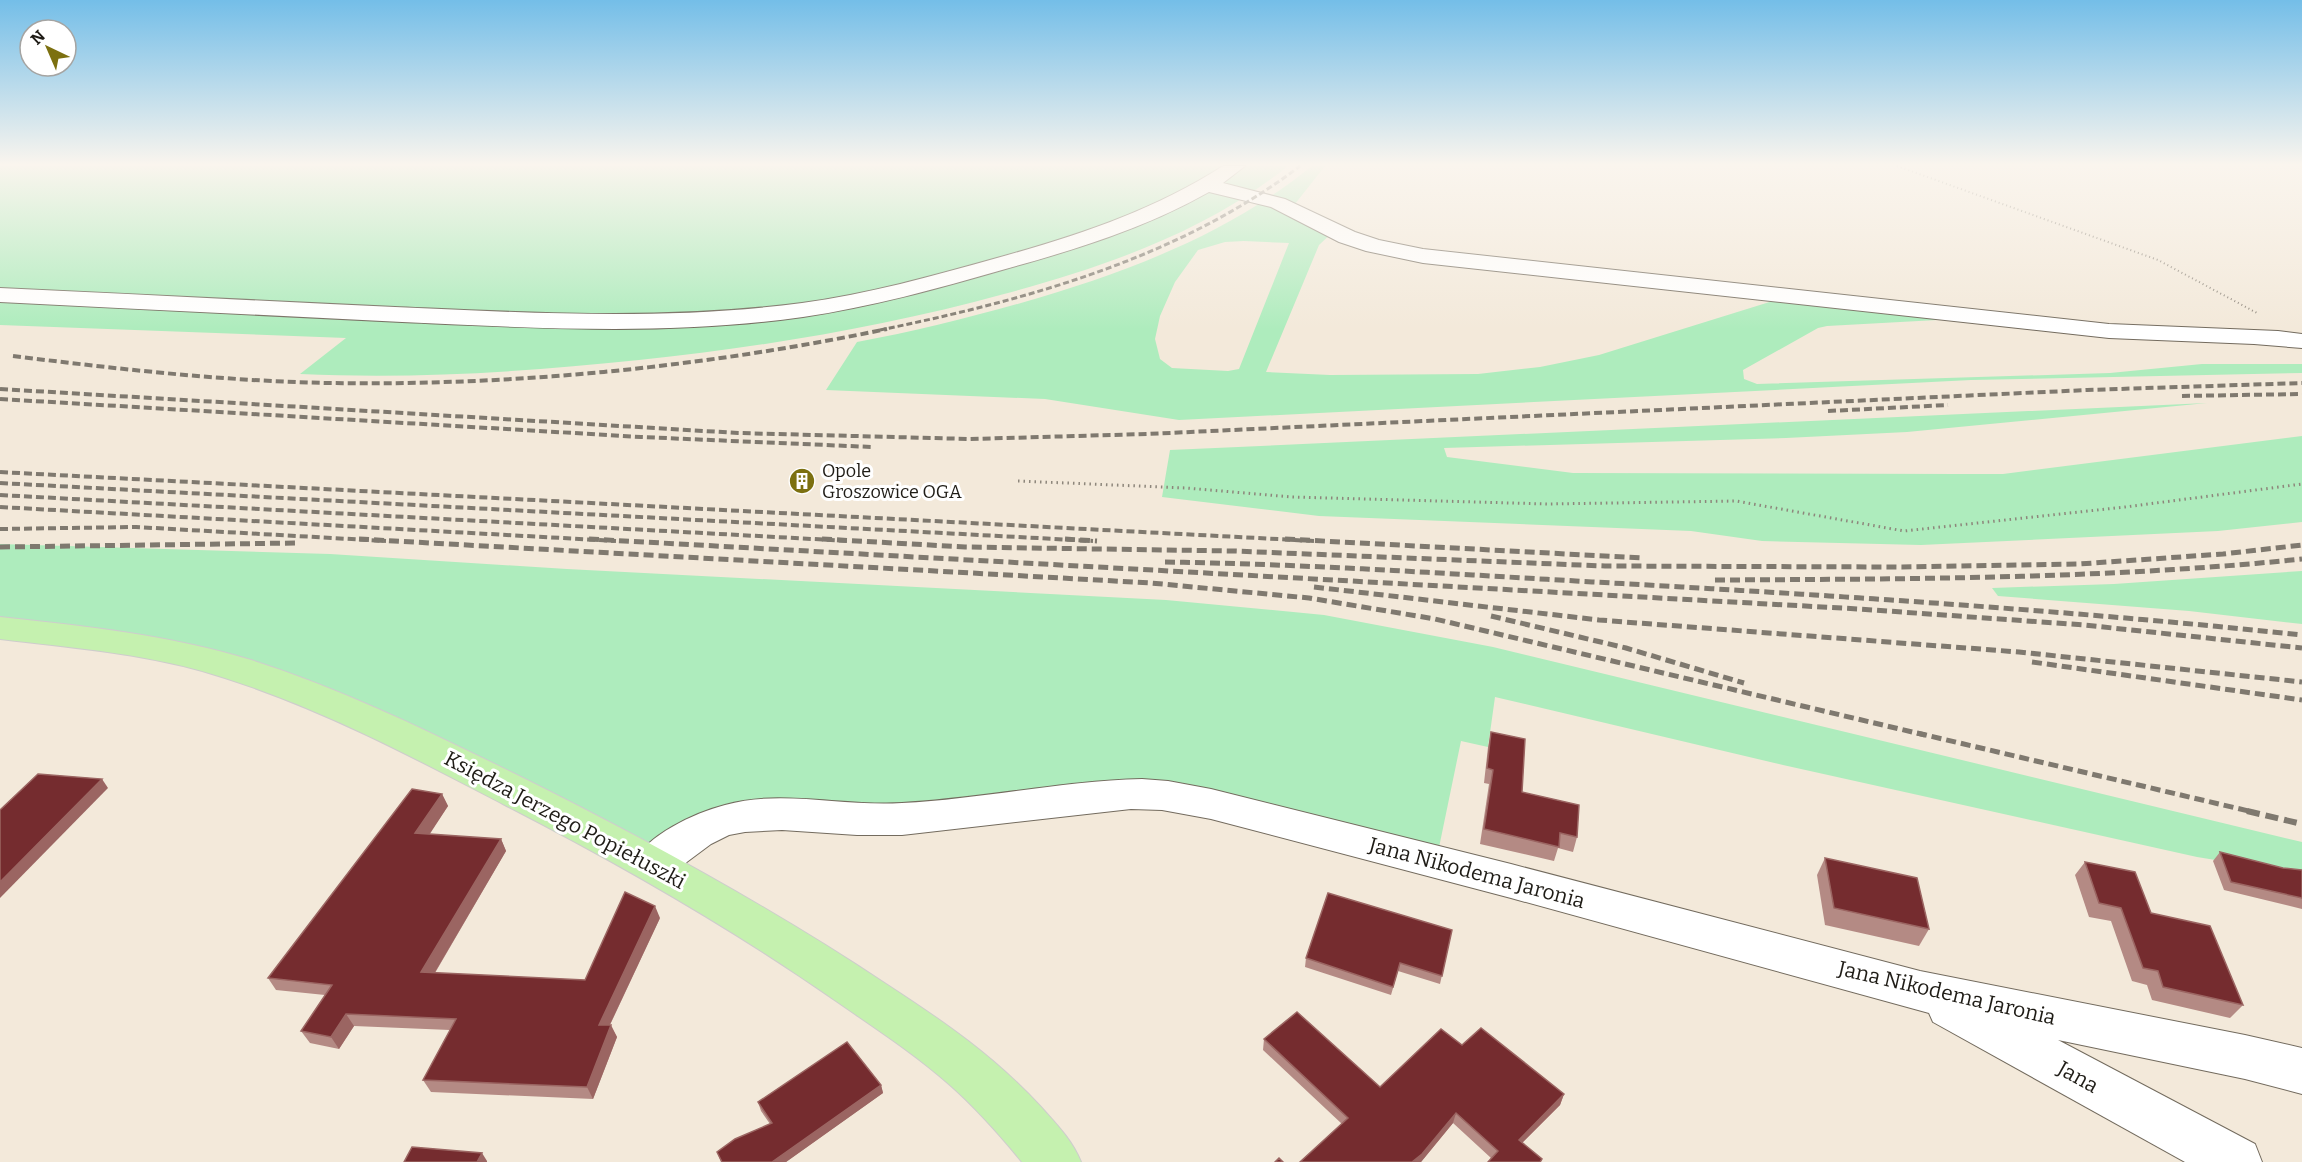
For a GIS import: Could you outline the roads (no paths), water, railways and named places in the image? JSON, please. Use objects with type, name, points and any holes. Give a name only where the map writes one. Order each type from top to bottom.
[{"type":"main road","name":"Księdza Jerzego Popiełuszki","points":[[0,628],[158,651],[235,668],[322,699],[445,756],[653,864],[812,959],[930,1040],[968,1070],[1002,1102],[1055,1162]]},
{"type":"street","points":[[0,295],[559,322],[645,323],[723,319],[836,304],[939,281],[1095,235],[1132,220]]},
{"type":"street","points":[[1313,220],[1347,237],[1374,246],[1424,256],[2109,331],[2240,334],[2297,341]]},
{"type":"street","name":"Jana Nikodema Jaronia","points":[[653,864],[695,833],[726,820],[758,815],[791,813],[873,820],[918,818],[1122,794],[1161,795],[1211,804],[1501,878],[1920,991],[2245,1057],[2302,1071]]},
{"type":"street","name":"Jana","points":[[1920,991],[2236,1162]]},
{"type":"railway","points":[[880,330],[991,305],[1046,289],[1153,250],[1214,220]]},
{"type":"railway","points":[[13,356],[131,370],[250,380],[329,383],[470,381],[679,364],[887,329]]},
{"type":"railway","points":[[0,389],[738,433],[970,439],[1147,434],[2087,390],[2302,383]]},
{"type":"railway","points":[[2182,396],[2302,394]]},
{"type":"railway","points":[[0,399],[641,437],[872,447]]},
{"type":"railway","points":[[1828,411],[1948,405]]},
{"type":"railway","points":[[0,472],[1314,541]]},
{"type":"railway","points":[[0,483],[1093,541]]},
{"type":"railway","points":[[0,495],[850,541]]},
{"type":"railway","points":[[0,507],[616,541]]},
{"type":"railway","points":[[0,529],[136,527],[386,541]]},
{"type":"railway","points":[[359,539],[1151,583],[1309,598],[1435,619],[1925,735]]},
{"type":"railway","points":[[589,539],[1859,609],[2084,625],[2302,648]]},
{"type":"railway","points":[[822,539],[965,547],[1234,551],[1605,566],[1902,567],[2079,564],[2223,554],[2302,545]]},
{"type":"railway","points":[[1065,539],[1097,541]]},
{"type":"railway","points":[[1285,539],[1642,558]]},
{"type":"railway","points":[[0,547],[297,543]]},
{"type":"railway","points":[[1715,580],[2082,574],[2156,571],[2302,559]]},
{"type":"railway","points":[[1165,562],[1380,570],[1860,598],[2125,618],[2302,635]]},
{"type":"railway","points":[[1314,587],[1599,620],[2019,652],[2302,682]]},
{"type":"railway","points":[[1491,616],[1626,648],[1744,683]]},
{"type":"railway","points":[[2032,662],[2302,700]]},
{"type":"railway","points":[[1917,733],[2253,812]]},
{"type":"railway","points":[[2247,811],[2302,824]]},
{"type":"place","name":"Opole Groszowice OGA","points":[[802,481]]}]
